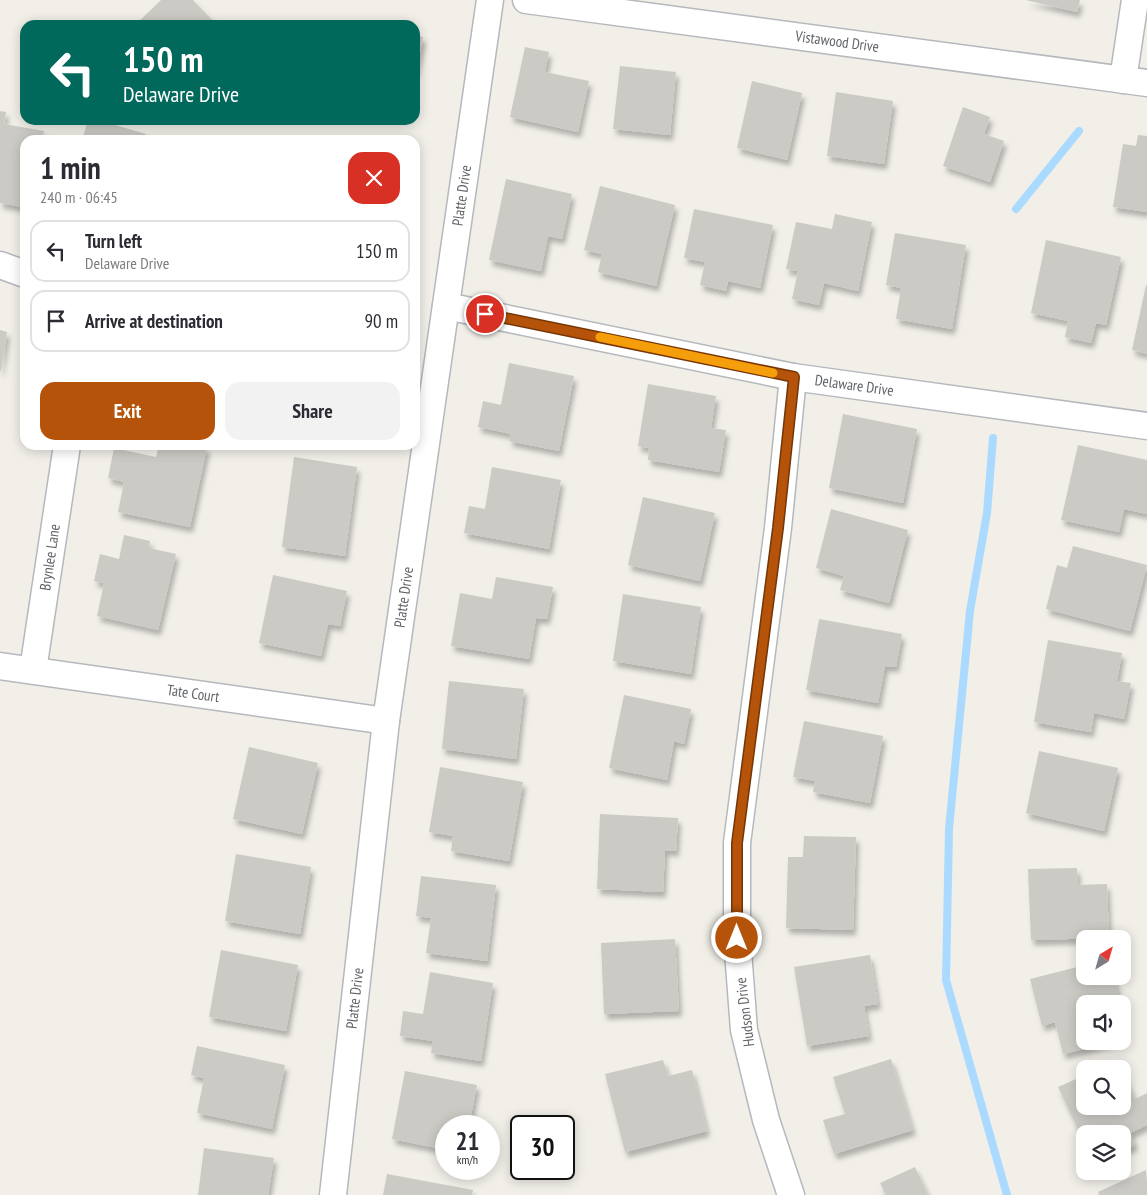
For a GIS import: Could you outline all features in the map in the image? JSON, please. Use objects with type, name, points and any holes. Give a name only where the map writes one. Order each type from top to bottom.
[{"type":"street","name":"Platte Drive","points":[[333,1195],[386,721],[490,0]]},
{"type":"street","name":"Vistawood Drive","points":[[526,0],[1135,82]]},
{"type":"street","points":[[1135,0],[1135,82]]},
{"type":"street","points":[[0,264],[20,272]]},
{"type":"street","name":"Delaware Drive","points":[[446,306],[794,377],[1147,426]]},
{"type":"street","name":"Hudson Drive","points":[[791,1195],[766,1120],[744,1030],[737,938],[737,843],[778,528],[794,377]]},
{"type":"street","name":"Brynlee Lane","points":[[33,670],[66,450]]},
{"type":"street","name":"Tate Court","points":[[0,666],[386,721]]},
{"type":"building","points":[[161,0],[193,0],[212,20],[140,20]]},
{"type":"building","points":[[1026,0],[1080,0],[1077,12]]},
{"type":"building","points":[[420,36],[423,37],[420,52]]},
{"type":"building","points":[[525,47],[549,52],[545,72],[589,81],[578,132],[510,117]]},
{"type":"building","points":[[620,66],[676,72],[670,135],[613,129]]},
{"type":"building","points":[[752,81],[802,93],[787,160],[737,148]]},
{"type":"building","points":[[836,92],[893,101],[884,164],[827,156]]},
{"type":"building","points":[[963,107],[990,117],[984,134],[1004,141],[990,182],[943,166]]},
{"type":"building","points":[[0,111],[6,112],[4,124],[44,131],[43,135],[20,135],[20,207],[0,203]]},
{"type":"building","points":[[86,125],[115,125],[146,134],[146,135],[84,135]]},
{"type":"building","points":[[1138,135],[1147,136],[1147,212],[1113,207],[1123,144],[1136,146]]},
{"type":"building","points":[[506,179],[572,194],[562,239],[548,236],[541,271],[489,260]]},
{"type":"building","points":[[600,186],[675,205],[656,286],[598,272],[602,254],[584,250]]},
{"type":"building","points":[[694,209],[773,225],[760,288],[728,281],[726,291],[700,285],[705,262],[684,258]]},
{"type":"building","points":[[835,214],[872,222],[858,291],[824,283],[819,305],[792,299],[798,271],[786,269],[796,222],[832,229]]},
{"type":"building","points":[[895,233],[966,245],[952,329],[896,319],[901,288],[886,285]]},
{"type":"building","points":[[1046,240],[1121,257],[1106,325],[1096,323],[1091,343],[1065,337],[1068,321],[1031,313]]},
{"type":"building","points":[[1147,285],[1147,354],[1132,350]]},
{"type":"building","points":[[0,330],[7,332],[1,371],[0,371]]},
{"type":"building","points":[[509,363],[574,376],[559,451],[509,441],[511,434],[478,427],[483,401],[501,405]]},
{"type":"building","points":[[648,384],[716,396],[711,428],[726,430],[719,472],[648,460],[649,448],[638,446]]},
{"type":"building","points":[[843,414],[917,429],[903,503],[829,488]]},
{"type":"building","points":[[1078,445],[1147,460],[1147,514],[1124,509],[1119,532],[1061,520]]},
{"type":"building","points":[[114,450],[123,450],[156,457],[158,450],[206,450],[190,527],[118,512],[124,482],[108,478]]},
{"type":"building","points":[[294,457],[357,467],[345,556],[282,547]]},
{"type":"building","points":[[492,467],[561,480],[549,549],[464,533],[469,506],[485,509]]},
{"type":"building","points":[[643,497],[715,513],[700,581],[628,565]]},
{"type":"building","points":[[831,509],[908,530],[889,603],[840,590],[844,576],[816,568]]},
{"type":"building","points":[[124,535],[150,541],[149,548],[176,554],[158,630],[97,616],[104,583],[94,581],[100,554],[119,559]]},
{"type":"building","points":[[1073,546],[1147,565],[1130,631],[1046,609],[1057,565],[1067,568]]},
{"type":"building","points":[[273,575],[347,591],[340,626],[328,624],[321,656],[259,643]]},
{"type":"building","points":[[496,577],[553,587],[547,619],[536,618],[529,659],[451,646],[460,593],[492,599]]},
{"type":"building","points":[[623,594],[701,607],[691,674],[613,661]]},
{"type":"building","points":[[819,619],[902,634],[896,667],[885,666],[878,703],[806,690]]},
{"type":"building","points":[[1048,640],[1122,653],[1117,681],[1131,683],[1124,719],[1094,713],[1091,732],[1034,722]]},
{"type":"building","points":[[449,681],[524,689],[516,759],[442,749]]},
{"type":"building","points":[[624,695],[691,709],[684,744],[674,741],[667,780],[609,768]]},
{"type":"building","points":[[804,721],[883,736],[870,803],[813,792],[815,781],[793,777]]},
{"type":"building","points":[[249,747],[318,763],[302,834],[233,819]]},
{"type":"building","points":[[1039,751],[1118,768],[1104,831],[1026,813]]},
{"type":"building","points":[[440,767],[523,782],[509,861],[451,851],[453,836],[429,832]]},
{"type":"building","points":[[600,814],[678,818],[676,851],[665,850],[663,892],[597,889]]},
{"type":"building","points":[[804,836],[856,837],[853,930],[786,928],[788,857],[803,857]]},
{"type":"building","points":[[236,854],[311,867],[300,934],[225,921]]},
{"type":"building","points":[[1077,868],[1078,885],[1107,884],[1109,930],[1076,930],[1076,939],[1031,940],[1028,869]]},
{"type":"building","points":[[421,876],[496,885],[487,961],[426,953],[431,918],[416,916]]},
{"type":"building","points":[[675,939],[679,1011],[604,1014],[601,943]]},
{"type":"building","points":[[221,950],[298,965],[286,1031],[209,1017]]},
{"type":"building","points":[[870,955],[878,1004],[864,1006],[869,1036],[807,1046],[794,967]]},
{"type":"building","points":[[1076,967],[1076,985],[1116,985],[1118,995],[1076,995],[1076,1050],[1080,1050],[1063,1054],[1055,1022],[1042,1026],[1030,979]]},
{"type":"building","points":[[430,972],[493,983],[481,1061],[431,1053],[433,1041],[400,1036],[403,1011],[423,1014]]},
{"type":"building","points":[[197,1046],[285,1065],[272,1129],[197,1113],[204,1078],[191,1075]]},
{"type":"building","points":[[891,1059],[913,1130],[834,1154],[823,1120],[845,1114],[833,1077]]},
{"type":"building","points":[[663,1060],[668,1076],[692,1070],[707,1131],[625,1152],[605,1074]]},
{"type":"building","points":[[405,1071],[477,1085],[471,1115],[435,1115],[435,1148],[392,1139]]},
{"type":"building","points":[[1076,1079],[1076,1115],[1131,1115],[1131,1090],[1135,1099],[1147,1093],[1147,1125],[1131,1133],[1131,1125],[1076,1125],[1058,1087]]},
{"type":"building","points":[[1131,1135],[1135,1145],[1131,1147]]},
{"type":"building","points":[[204,1148],[274,1158],[268,1195],[198,1195]]},
{"type":"building","points":[[915,1167],[928,1195],[886,1195],[880,1183]]},
{"type":"building","points":[[1146,1170],[1147,1195],[1099,1195],[1098,1192],[1124,1180],[1131,1180],[1131,1177]]},
{"type":"building","points":[[387,1174],[473,1190],[472,1195],[383,1195]]},
{"type":"waterway","points":[[1016,209],[1079,131]]},
{"type":"waterway","points":[[993,438],[987,513],[970,611],[949,829],[946,980],[1007,1195]]},
{"type":"slow traffic","points":[[600,337],[773,373]]},
{"type":"route","points":[[485,314],[794,377],[778,528],[737,843],[737,938]]}]
